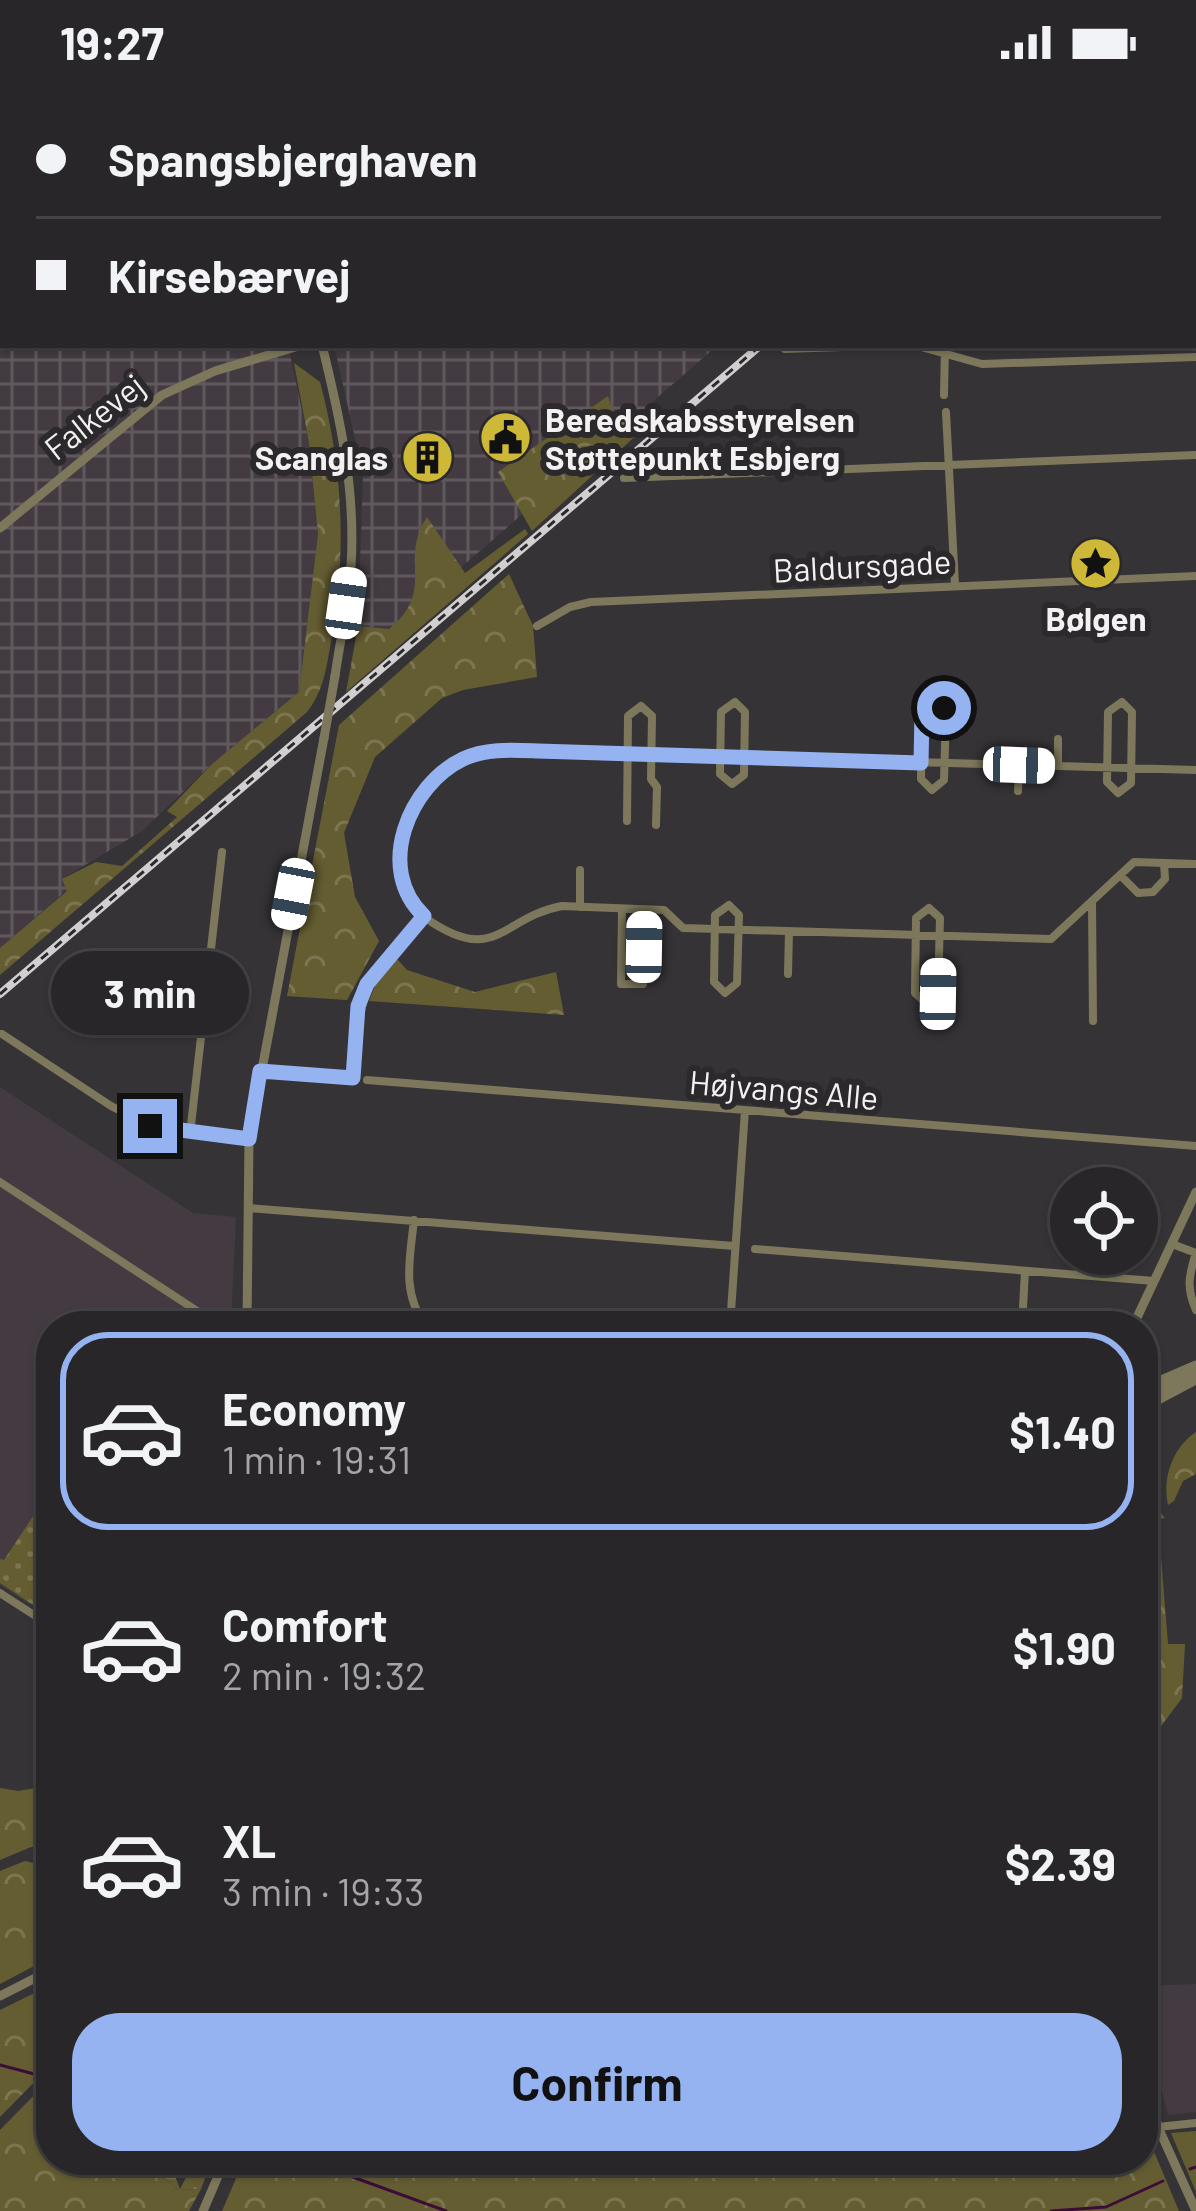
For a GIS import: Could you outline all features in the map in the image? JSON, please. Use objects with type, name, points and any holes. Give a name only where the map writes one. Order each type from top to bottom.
[{"type":"street","name":"Falkevej","points":[[0,528],[162,395],[215,370],[292,348]]},
{"type":"street","points":[[247,1311],[249,1139],[325,738],[351,566],[350,488],[323,348]]},
{"type":"street","points":[[785,350],[831,348]]},
{"type":"street","points":[[944,395],[945,350],[982,364],[1196,357]]},
{"type":"street","points":[[946,412],[956,585]]},
{"type":"street","points":[[624,478],[1196,454]]},
{"type":"street","name":"Baldursgade","points":[[537,626],[570,607],[591,602],[1196,576]]},
{"type":"street","points":[[735,702],[745,712],[744,757],[744,775],[732,784],[720,774],[722,712],[735,702]]},
{"type":"street","points":[[1122,702],[1132,712],[1131,768],[1128,788],[1118,793],[1107,782],[1108,712],[1122,702]]},
{"type":"street","points":[[935,703],[946,713],[945,764],[942,785],[932,790],[921,779],[922,713],[935,703]]},
{"type":"street","points":[[626,821],[628,716],[641,706],[652,716],[656,825]]},
{"type":"street","points":[[1058,739],[1058,766]]},
{"type":"street","points":[[1196,770],[496,750],[468,756],[422,791],[400,850],[406,891],[424,916],[442,930],[488,939],[548,909],[580,907],[664,910],[683,928],[1051,939],[1133,862],[1196,864]]},
{"type":"street","points":[[1018,791],[1019,765]]},
{"type":"street","points":[[190,1134],[222,852]]},
{"type":"street","points":[[1120,874],[1138,893],[1154,892],[1165,879],[1164,863]]},
{"type":"street","points":[[580,870],[580,907]]},
{"type":"street","points":[[1092,901],[1093,1021]]},
{"type":"street","points":[[729,905],[739,915],[737,983],[725,993],[714,982],[715,929],[718,910],[729,905]]},
{"type":"street","points":[[622,908],[621,984],[643,984],[644,909]]},
{"type":"street","points":[[929,908],[940,918],[940,936],[938,994],[926,1004],[915,992],[916,935],[918,914],[929,908]]},
{"type":"street","points":[[260,1071],[353,1078],[358,1006],[367,984],[424,916]]},
{"type":"street","points":[[788,931],[788,974]]},
{"type":"street","points":[[78,965],[102,985],[123,994],[204,1011]]},
{"type":"street","points":[[2,1034],[111,1106],[150,1126],[249,1139]]},
{"type":"street","name":"Højvangs Alle","points":[[367,1080],[1196,1146]]},
{"type":"street","points":[[731,1311],[745,1110]]},
{"type":"street","points":[[0,1182],[197,1311]]},
{"type":"street","points":[[1140,1311],[1196,1192]]},
{"type":"street","points":[[246,1208],[734,1246]]},
{"type":"street","points":[[414,1220],[408,1282],[416,1311]]},
{"type":"street","points":[[1172,1244],[1196,1253],[1188,1284],[1196,1310]]},
{"type":"street","points":[[755,1249],[1154,1282]]},
{"type":"street","points":[[1023,1311],[1025,1271]]},
{"type":"street","points":[[1158,1383],[1196,1372]]},
{"type":"street","points":[[1158,1394],[1196,1372]]},
{"type":"street","points":[[0,1592],[36,1615]]},
{"type":"street","points":[[0,1996],[36,1978]]},
{"type":"street","points":[[1196,2123],[1158,2127],[1196,2211]]},
{"type":"street","points":[[203,2211],[219,2175]]},
{"type":"shaded area","points":[[0,348],[289,348],[309,443],[318,534],[299,692],[212,764],[142,831],[63,878],[67,890],[0,948]]},
{"type":"shaded area","points":[[335,348],[715,348],[390,629],[358,626],[363,474]]},
{"type":"shaded area","points":[[0,1087],[193,1213],[236,1217],[232,1311],[36,1311],[36,1605],[0,1585]]},
{"type":"shaded area","points":[[1196,1984],[1196,2112],[1168,2115],[1158,2077],[1158,1986]]},
{"type":"green space","points":[[294,363],[320,382],[338,479],[341,544],[336,609],[317,696],[307,712],[0,975],[0,948],[67,891],[62,879],[96,862],[122,866],[177,817],[167,811],[212,764],[299,692],[318,534],[309,443]]},
{"type":"green space","points":[[608,396],[614,416],[643,429],[532,531],[498,472]]},
{"type":"green space","points":[[427,517],[465,573],[525,529],[528,534],[346,692],[358,626],[389,629],[411,601],[416,548]]},
{"type":"green space","points":[[509,574],[533,626],[537,677],[442,698],[375,757],[344,833],[355,897],[379,941],[347,1000],[287,996],[339,725]]},
{"type":"green space","points":[[397,959],[407,970],[475,992],[556,972],[564,1015],[369,1001],[377,981]]},
{"type":"green space","points":[[1196,1432],[1196,1474],[1183,1481],[1168,1505],[1171,1464]]},
{"type":"green space","points":[[36,1512],[36,1607],[0,1583],[0,1559],[4,1560]]},
{"type":"green space","points":[[1158,1519],[1168,1644],[1185,1644],[1182,1698],[1158,1730]]},
{"type":"green space","points":[[0,1788],[36,1788],[36,1847],[0,1860]]},
{"type":"green space","points":[[25,1861],[36,1864],[36,1965],[0,1984],[0,1871]]},
{"type":"green space","points":[[36,1992],[36,2080],[0,2117],[0,2010]]},
{"type":"green space","points":[[36,2093],[36,2175],[162,2175],[178,2190],[201,2189],[189,2211],[0,2211],[0,2130]]},
{"type":"green space","points":[[1196,2131],[1196,2192],[1171,2133]]},
{"type":"green space","points":[[1158,2161],[1179,2211],[222,2211],[238,2175],[1158,2175]]},
{"type":"green space","points":[[162,2175],[175,2175],[180,2189],[187,2175],[206,2175],[201,2189],[178,2190]]},
{"type":"waterway","points":[[0,2065],[36,2074]]},
{"type":"waterway","points":[[1190,2169],[1196,2167]]},
{"type":"waterway","points":[[347,2175],[446,2211]]},
{"type":"waterway","points":[[1051,2211],[1106,2207],[1163,2181]]},
{"type":"railway","points":[[0,994],[757,348]]},
{"type":"place","name":"Beredskabsstyrelsen Støttepunkt Esbjerg","points":[[506,438]]},
{"type":"place","name":"Scanglas","points":[[427,457]]},
{"type":"place","name":"Bølgen","points":[[1096,564]]},
{"type":"route","points":[[150,1126],[249,1139],[260,1071],[353,1078],[358,1006],[367,984],[424,916],[406,891],[400,871],[408,819],[422,791],[468,756],[496,750],[921,763],[922,713],[935,703],[944,708]]}]
